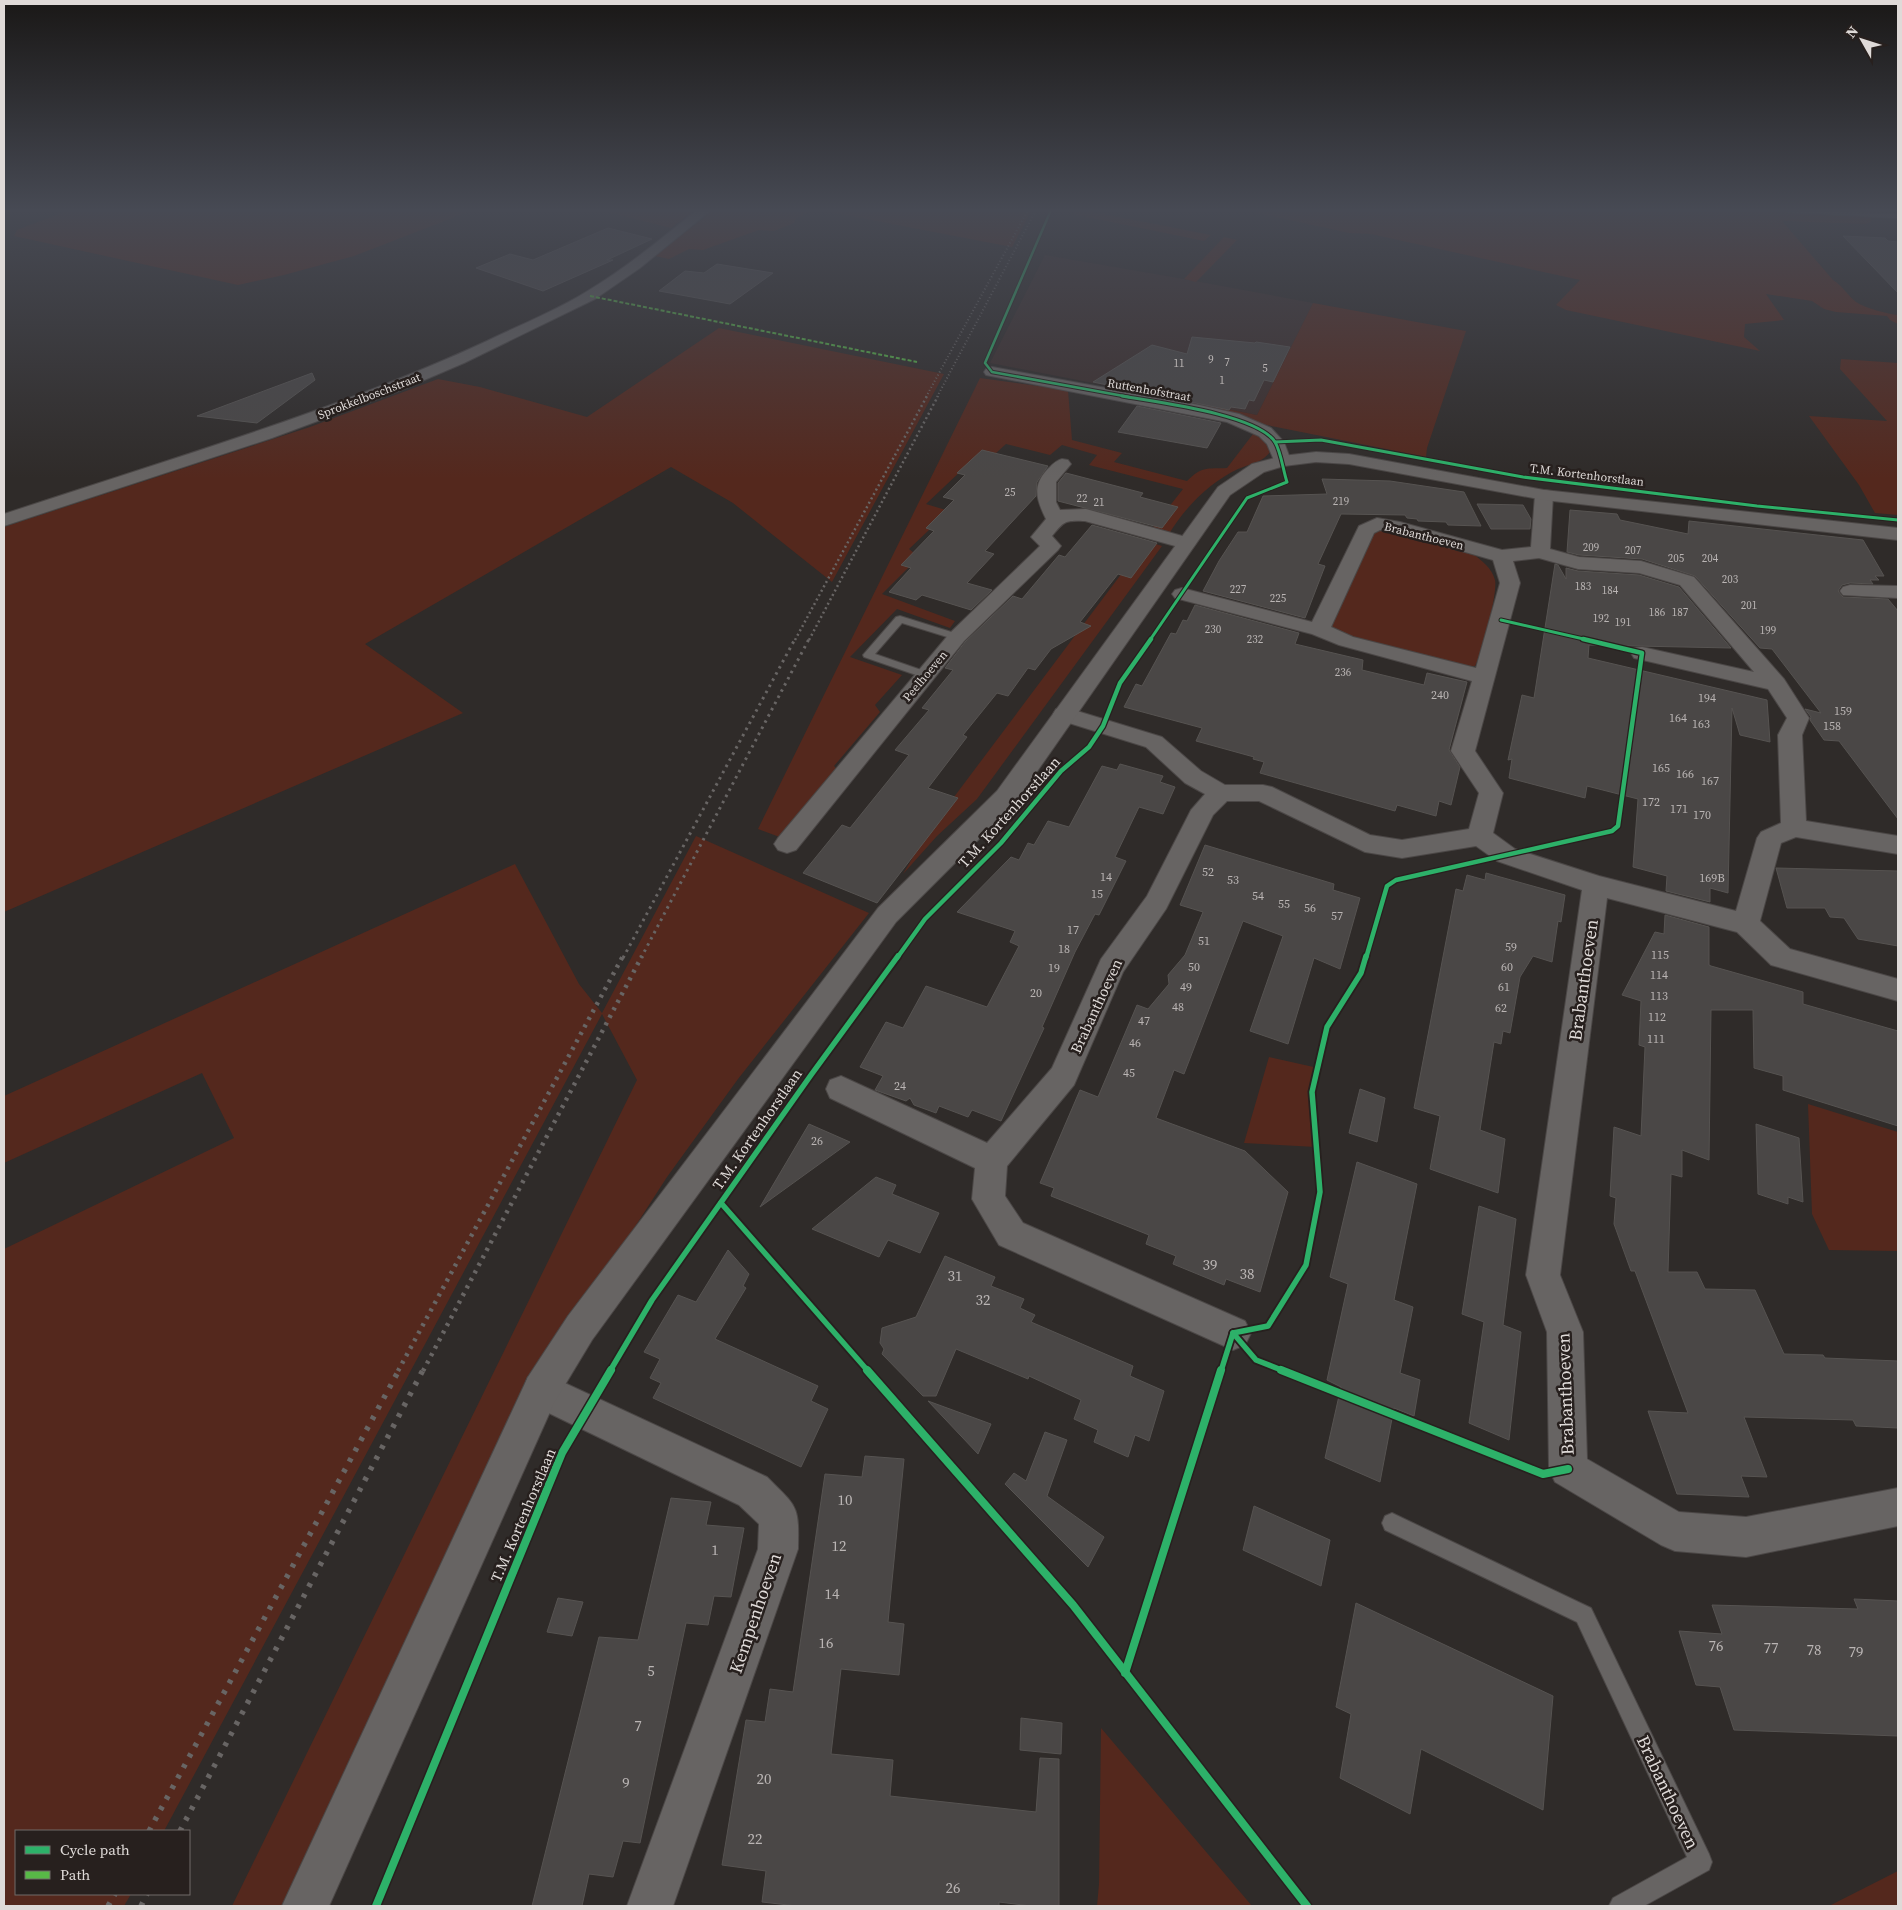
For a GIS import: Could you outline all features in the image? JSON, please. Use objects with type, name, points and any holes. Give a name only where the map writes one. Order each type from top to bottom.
[{"type":"street","name":"Sprokkelboschstraat","points":[[4,520],[86,492],[180,464],[357,402],[436,370],[583,299]]},
{"type":"street","name":"Ruttenhofstraat","points":[[992,372],[1233,418],[1265,432],[1275,442],[1282,461]]},
{"type":"street","name":"T.M. Kortenhorstlaan","points":[[305,1906],[541,1390],[580,1328],[887,914],[1006,797],[1224,491],[1258,468],[1282,461],[1316,457],[1349,459],[1544,495],[1898,534]]},
{"type":"street","points":[[1062,464],[1046,481],[1047,502],[1056,519],[1065,514],[1086,514],[1186,543]]},
{"type":"street","points":[[1540,552],[1544,495]]},
{"type":"street","name":"Peelhoeven","points":[[787,844],[957,637],[1051,546],[1041,536],[1056,519]]},
{"type":"street","name":"Brabanthoeven","points":[[1318,630],[1366,530],[1377,524],[1393,526],[1502,556],[1540,552],[1578,563],[1641,567],[1687,580],[1776,684],[1798,718],[1790,736],[1794,828]]},
{"type":"street","points":[[1480,836],[1491,793],[1463,751],[1510,583],[1502,556]]},
{"type":"street","points":[[1850,591],[1898,592]]},
{"type":"street","points":[[1182,594],[1318,630],[1346,641],[1485,677]]},
{"type":"street","points":[[1642,653],[1776,684]]},
{"type":"street","points":[[1064,714],[1154,742],[1193,777],[1221,793],[1263,793],[1365,843],[1402,850],[1480,836],[1506,855],[1596,884],[1746,924],[1781,956],[1898,990]]},
{"type":"street","name":"Brabanthoeven","points":[[992,1161],[1063,1076],[1111,967],[1157,902],[1203,810],[1221,793]]},
{"type":"street","points":[[1746,924],[1770,838],[1794,828],[1898,844]]},
{"type":"street","name":"Brabanthoeven","points":[[1596,884],[1543,1275],[1565,1332],[1568,1470],[1675,1530],[1746,1537],[1898,1507]]},
{"type":"street","points":[[841,1089],[992,1161],[988,1199],[1011,1234],[1233,1332]]},
{"type":"street","name":"Kempenhoeven","points":[[541,1390],[753,1490],[779,1516],[778,1549],[650,1906]]},
{"type":"lane","points":[[926,675],[868,655],[900,619],[957,637]]},
{"type":"lane","name":"Brabanthoeven","points":[[1392,1522],[1584,1615],[1701,1862],[1620,1906]]},
{"type":"shaded area","points":[[1023,299],[1292,299],[1313,303],[1257,415],[990,363]]},
{"type":"shaded area","points":[[1562,299],[1770,299],[1784,320],[1745,324],[1744,337],[1760,351],[1566,310],[1556,305]]},
{"type":"shaded area","points":[[1800,299],[1852,299],[1871,308],[1898,315],[1898,324],[1887,316],[1836,312],[1824,309],[1812,301]]},
{"type":"shaded area","points":[[1313,303],[1466,331],[1427,448],[1426,457],[1157,403],[1161,396],[1257,415]]},
{"type":"shaded area","points":[[719,328],[944,374],[832,582],[733,503],[671,467],[365,644],[463,713],[4,912],[4,527],[310,427],[438,379],[480,387],[587,417]]},
{"type":"shaded area","points":[[1841,359],[1898,363],[1898,515],[1875,513],[1859,485],[1809,416],[1887,421],[1840,369]]},
{"type":"shaded area","points":[[980,378],[1068,390],[1072,440],[1122,453],[1114,462],[1187,481],[1201,471],[1227,468],[1253,434],[1258,433],[1273,448],[1261,460],[1238,469],[1217,481],[1189,506],[1168,536],[1150,531],[1183,489],[1089,465],[1097,455],[1062,445],[1050,455],[1006,444],[975,472],[963,469],[926,504],[949,511],[909,549],[919,557],[882,594],[955,621],[950,628],[897,609],[850,657],[902,675],[875,705],[880,712],[834,766],[840,772],[785,839],[758,829]]},
{"type":"shaded area","points":[[1379,529],[1473,554],[1491,572],[1495,580],[1492,609],[1475,666],[1458,666],[1321,628],[1364,536]]},
{"type":"shaded area","points":[[1146,541],[1162,546],[977,799],[937,836],[903,874],[927,833]]},
{"type":"shaded area","points":[[696,836],[869,913],[738,1079],[667,1177],[580,1312],[353,1766],[287,1906],[232,1906],[637,1080],[602,1014],[165,1830],[15,1830],[15,1895],[130,1895],[124,1906],[4,1906],[4,1249],[234,1138],[202,1073],[4,1163],[4,1096],[515,864],[579,984],[602,1013]]},
{"type":"shaded area","points":[[1269,1057],[1318,1068],[1312,1092],[1316,1147],[1244,1143]]},
{"type":"shaded area","points":[[1808,1104],[1898,1132],[1898,1251],[1829,1250],[1812,1214]]},
{"type":"shaded area","points":[[1101,1728],[1252,1906],[1097,1906],[1099,1884]]},
{"type":"shaded area","points":[[1898,1871],[1898,1906],[1829,1906]]},
{"type":"building","points":[[703,299],[737,299],[730,304]]},
{"type":"building","points":[[1192,337],[1256,342],[1290,347],[1273,382],[1264,380],[1254,401],[1249,400],[1245,409],[1231,407],[1229,410],[1093,382],[1152,345],[1187,354]]},
{"type":"building","points":[[312,373],[315,380],[257,423],[197,416]]},
{"type":"building","points":[[1137,406],[1221,423],[1207,448],[1118,432]]},
{"type":"building","points":[[982,450],[1048,466],[1037,482],[1036,496],[985,551],[994,554],[967,583],[992,590],[971,610],[922,595],[916,600],[889,592],[911,568],[901,565],[934,531],[926,528],[954,500],[943,497],[965,475],[957,473]]},
{"type":"building","points":[[1066,473],[1143,493],[1140,497],[1178,507],[1162,528],[1058,501],[1058,483]]},
{"type":"building","points":[[1322,479],[1390,481],[1464,492],[1481,526],[1448,525],[1446,522],[1418,521],[1417,519],[1407,518],[1405,515],[1341,514],[1318,564],[1325,566],[1305,618],[1203,591],[1219,561],[1238,532],[1247,532],[1263,496],[1327,494]]},
{"type":"building","points":[[1477,504],[1523,505],[1531,519],[1530,529],[1491,529]]},
{"type":"building","points":[[1570,510],[1617,514],[1620,520],[1688,534],[1689,521],[1863,540],[1884,576],[1875,576],[1879,580],[1870,580],[1873,584],[1850,583],[1842,585],[1838,591],[1843,597],[1888,599],[1898,611],[1898,819],[1839,741],[1824,740],[1805,709],[1821,713],[1772,649],[1760,648],[1695,576],[1642,559],[1579,555],[1567,552]]},
{"type":"building","points":[[1092,525],[1157,543],[1131,578],[1118,574],[1080,622],[1091,626],[1051,649],[1035,670],[1028,668],[1008,696],[997,693],[963,735],[967,737],[928,788],[958,798],[877,903],[803,873],[842,825],[850,828],[909,755],[895,750],[929,710],[922,708],[953,670],[945,668],[965,642],[1013,596],[1022,599],[1059,555],[1065,557]]},
{"type":"building","points":[[1555,564],[1558,565],[1566,579],[1566,568],[1578,571],[1639,575],[1679,587],[1731,648],[1589,645],[1588,658],[1767,700],[1770,742],[1740,735],[1732,708],[1728,893],[1710,888],[1710,902],[1666,891],[1667,876],[1633,867],[1638,799],[1587,786],[1585,798],[1509,778],[1512,759],[1508,760],[1522,695],[1534,698]]},
{"type":"building","points":[[1195,605],[1299,633],[1295,644],[1363,660],[1362,670],[1424,685],[1427,673],[1467,682],[1449,750],[1460,767],[1451,805],[1439,801],[1436,816],[1397,805],[1395,811],[1260,773],[1264,762],[1253,759],[1254,757],[1196,741],[1202,728],[1124,707],[1136,684],[1142,686],[1171,633],[1176,634],[1183,620],[1187,621]]},
{"type":"building","points":[[1120,764],[1163,776],[1160,782],[1175,787],[1163,814],[1139,807],[1115,857],[1126,861],[1099,915],[1095,914],[1075,952],[1042,1027],[1044,1028],[1001,1121],[972,1110],[968,1117],[939,1106],[936,1113],[914,1105],[910,1098],[906,1101],[875,1090],[883,1076],[860,1067],[886,1022],[903,1028],[926,986],[987,1007],[1019,946],[1010,942],[1015,931],[957,912],[1011,857],[1019,860],[1028,843],[1034,845],[1048,821],[1069,827],[1102,766],[1117,770]]},
{"type":"building","points":[[1205,845],[1334,884],[1333,890],[1360,898],[1340,969],[1314,958],[1288,1044],[1250,1031],[1283,936],[1243,921],[1184,1074],[1174,1070],[1156,1118],[1245,1151],[1288,1192],[1260,1292],[1226,1279],[1224,1285],[1173,1264],[1176,1256],[1146,1244],[1149,1235],[1051,1196],[1054,1188],[1040,1183],[1080,1090],[1098,1097],[1137,1005],[1148,1009],[1169,984],[1168,975],[1185,955],[1203,912],[1180,905]]},
{"type":"building","points":[[1776,868],[1898,871],[1898,946],[1858,939],[1844,918],[1830,917],[1825,908],[1787,908]]},
{"type":"building","points":[[1486,873],[1565,895],[1561,922],[1558,921],[1552,962],[1533,956],[1520,977],[1510,1033],[1503,1031],[1501,1044],[1494,1042],[1480,1130],[1505,1139],[1498,1193],[1430,1169],[1440,1116],[1414,1108],[1456,889],[1463,891],[1467,875],[1485,880]]},
{"type":"building","points":[[1665,915],[1709,927],[1709,965],[1711,966],[1803,992],[1803,1004],[1898,1031],[1898,1126],[1783,1090],[1783,1076],[1754,1068],[1753,1010],[1711,1010],[1709,1160],[1682,1150],[1682,1177],[1671,1174],[1668,1272],[1697,1272],[1705,1289],[1755,1290],[1784,1354],[1898,1361],[1898,1428],[1856,1426],[1853,1420],[1744,1417],[1767,1477],[1741,1476],[1749,1497],[1677,1494],[1648,1411],[1688,1413],[1635,1271],[1631,1271],[1614,1224],[1616,1198],[1610,1196],[1614,1127],[1641,1136],[1645,1047],[1639,1045],[1641,1001],[1622,995],[1655,932],[1664,934]]},
{"type":"building","points":[[1360,1089],[1385,1098],[1377,1142],[1349,1133]]},
{"type":"building","points":[[809,1124],[850,1142],[760,1207]]},
{"type":"building","points":[[1756,1124],[1799,1138],[1803,1202],[1788,1197],[1788,1204],[1758,1194]]},
{"type":"building","points":[[1357,1162],[1417,1184],[1394,1300],[1413,1307],[1400,1373],[1420,1380],[1414,1416],[1394,1408],[1380,1482],[1325,1458],[1341,1387],[1327,1380],[1348,1284],[1330,1277]]},
{"type":"building","points":[[876,1177],[896,1185],[892,1194],[939,1213],[920,1253],[888,1240],[879,1257],[812,1229]]},
{"type":"building","points":[[1479,1206],[1516,1219],[1503,1325],[1521,1332],[1509,1440],[1469,1423],[1484,1322],[1462,1314]]},
{"type":"building","points":[[728,1250],[749,1274],[743,1286],[746,1288],[715,1339],[818,1386],[811,1401],[828,1409],[801,1467],[653,1398],[661,1383],[650,1378],[660,1359],[644,1352],[678,1295],[696,1302]]},
{"type":"building","points":[[945,1256],[995,1277],[991,1286],[1024,1299],[1020,1308],[1035,1315],[1031,1322],[1133,1366],[1130,1376],[1164,1391],[1149,1441],[1135,1435],[1128,1457],[1094,1442],[1098,1430],[1074,1419],[1081,1400],[1029,1376],[1028,1379],[956,1349],[936,1396],[923,1396],[882,1354],[884,1349],[880,1343],[882,1328],[916,1317]]},
{"type":"building","points":[[928,1401],[991,1424],[978,1454]]},
{"type":"building","points":[[1045,1432],[1067,1440],[1047,1496],[1104,1537],[1088,1567],[1005,1484],[1014,1473],[1026,1481]]},
{"type":"building","points":[[865,1456],[904,1459],[888,1622],[904,1624],[899,1675],[841,1669],[831,1754],[893,1760],[890,1796],[1036,1812],[1040,1758],[1059,1759],[1059,1906],[1031,1906],[999,1902],[999,1906],[797,1906],[762,1902],[766,1871],[722,1865],[746,1720],[765,1722],[770,1689],[793,1692],[825,1474],[862,1477]]},
{"type":"building","points":[[671,1498],[711,1502],[706,1525],[744,1528],[731,1597],[714,1596],[708,1625],[686,1623],[640,1843],[623,1841],[613,1877],[589,1874],[582,1906],[532,1906],[599,1637],[638,1640]]},
{"type":"building","points":[[1254,1506],[1330,1540],[1321,1586],[1243,1550]]},
{"type":"building","points":[[558,1598],[583,1602],[572,1636],[547,1632]]},
{"type":"building","points":[[1854,1599],[1898,1601],[1898,1736],[1734,1730],[1720,1687],[1696,1685],[1679,1631],[1722,1634],[1712,1605],[1858,1609]]},
{"type":"building","points":[[1356,1603],[1553,1696],[1543,1810],[1421,1749],[1410,1814],[1340,1778],[1351,1714],[1336,1707]]},
{"type":"building","points":[[1021,1718],[1062,1723],[1061,1754],[1020,1750]]},
{"type":"railway","points":[[926,397],[979,299]]},
{"type":"railway","points":[[937,397],[989,299]]},
{"type":"railway","points":[[795,640],[927,396]]},
{"type":"railway","points":[[809,640],[938,396]]},
{"type":"railway","points":[[623,958],[795,639]]},
{"type":"railway","points":[[641,958],[809,639]]},
{"type":"railway","points":[[398,1371],[623,956]]},
{"type":"railway","points":[[423,1371],[642,956]]},
{"type":"railway","points":[[150,1830],[399,1370]]},
{"type":"railway","points":[[181,1830],[423,1370]]},
{"type":"railway","points":[[108,1906],[114,1895]]},
{"type":"railway","points":[[141,1906],[146,1895]]},
{"type":"marked path","points":[[606,299],[917,362]]},
{"type":"cycle path","points":[[376,1906],[562,1453],[652,1300],[811,1075],[925,919],[1001,843],[1061,771],[1089,747],[1103,726],[1120,683],[1247,498],[1287,482],[1275,442],[1265,432],[1233,418],[992,372],[985,363],[1013,299]]},
{"type":"cycle path","points":[[1275,442],[1321,440],[1523,477],[1757,506],[1898,520]]},
{"type":"cycle path","points":[[1233,1333],[1268,1326],[1306,1265],[1320,1192],[1312,1092],[1327,1027],[1361,973],[1387,886],[1396,880],[1612,831],[1618,826],[1642,653],[1501,620]]},
{"type":"cycle path","points":[[721,1203],[1073,1605],[1307,1906]]},
{"type":"cycle path","points":[[1233,1333],[1256,1360],[1543,1474],[1568,1469]]},
{"type":"cycle path","points":[[1125,1673],[1233,1333]]}]
